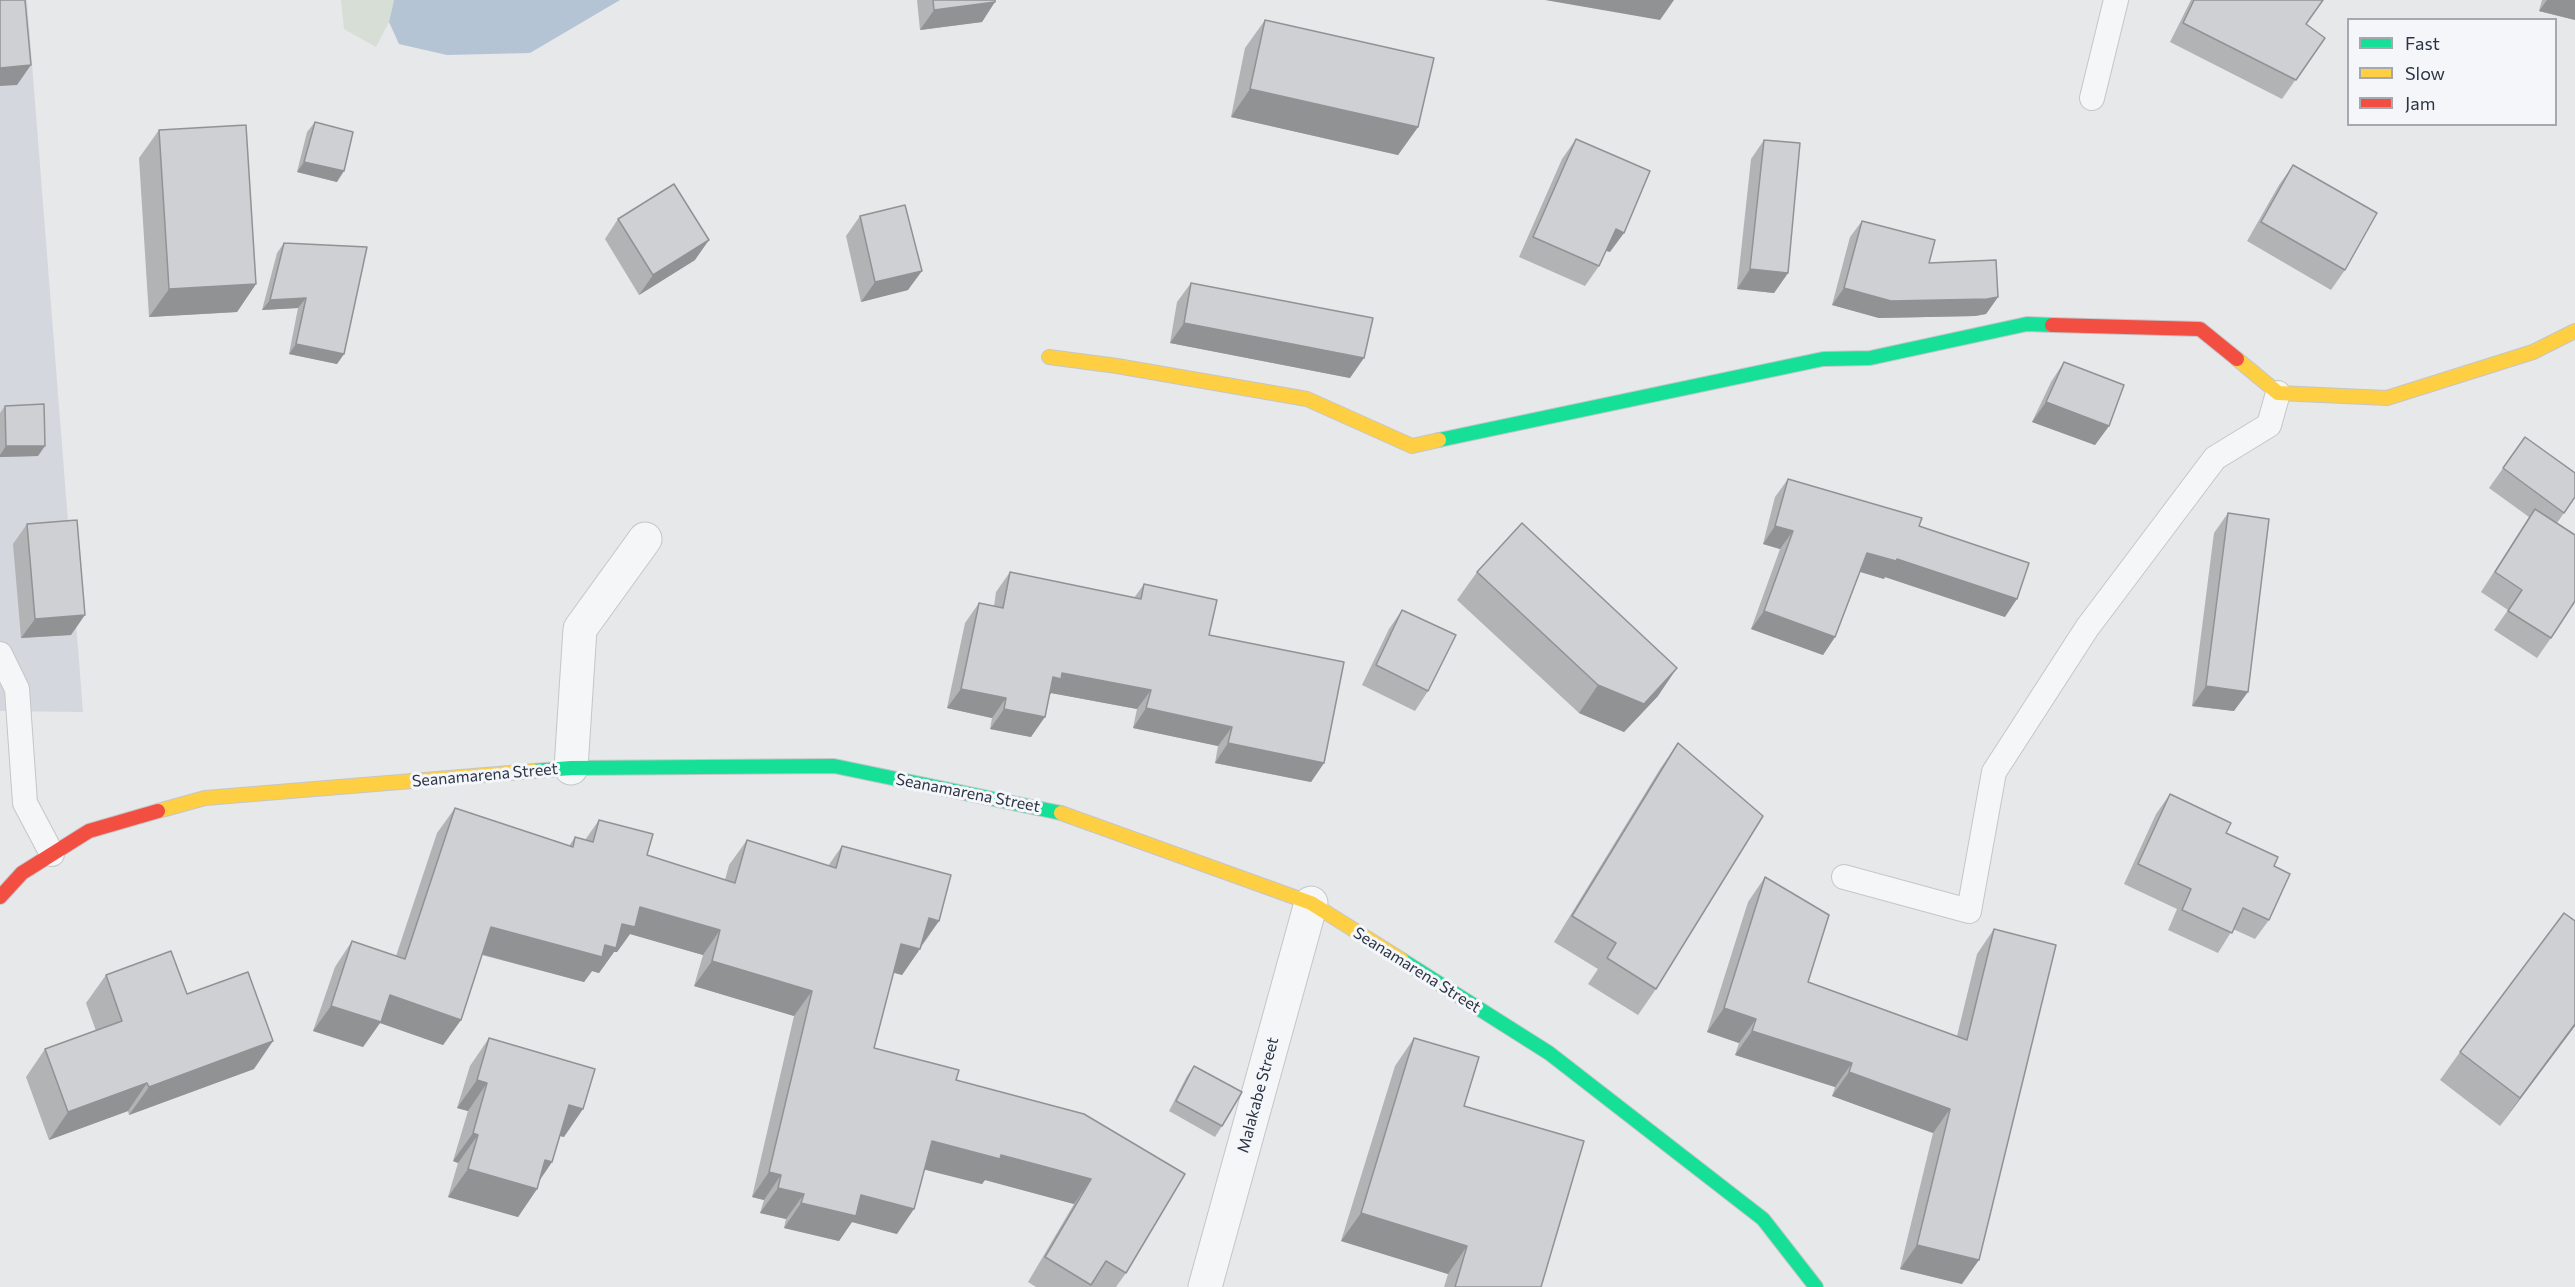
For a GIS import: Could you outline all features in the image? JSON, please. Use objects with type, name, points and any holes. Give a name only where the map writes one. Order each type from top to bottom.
[{"type":"street","points":[[1049,357],[1116,366],[1307,399],[1412,446],[1823,359],[1870,358],[2027,324],[2200,329],[2278,393],[2387,398],[2534,352],[2575,331]]},
{"type":"street","points":[[571,768],[580,629],[645,539]]},
{"type":"street","name":"Seanamarena Street","points":[[0,897],[22,873],[89,831],[206,798],[571,768],[834,766],[1050,808],[1311,903],[1549,1053],[1764,1219],[1816,1287]]},
{"type":"street","name":"Malakabe Street","points":[[1205,1287],[1311,903]]},
{"type":"lane","points":[[2092,98],[2116,0]]},
{"type":"lane","points":[[1844,877],[1969,911],[1994,772],[2087,628],[2215,458],[2269,425],[2278,393]]},
{"type":"lane","points":[[0,654],[18,689],[10,742],[25,803],[52,854]]},
{"type":"shaded area","points":[[0,0],[27,0],[83,712],[0,711]]},
{"type":"shaded area","points":[[341,0],[394,0],[389,22],[376,47],[344,29]]},
{"type":"water","points":[[394,0],[620,0],[530,53],[447,55],[399,44],[389,22]]},
{"type":"building","points":[[0,0],[25,0],[31,65],[0,68]]},
{"type":"building","points":[[933,0],[995,0],[995,2],[934,10]]},
{"type":"building","points":[[2194,0],[2323,0],[2306,24],[2325,38],[2296,80],[2183,23]]},
{"type":"building","points":[[1265,20],[1434,58],[1418,127],[1250,89]]},
{"type":"building","points":[[315,122],[353,132],[344,171],[304,162]]},
{"type":"building","points":[[246,125],[256,284],[169,289],[159,130]]},
{"type":"building","points":[[1576,139],[1650,171],[1624,233],[1616,229],[1599,266],[1533,237]]},
{"type":"building","points":[[1764,140],[1800,143],[1788,273],[1750,269]]},
{"type":"building","points":[[2293,165],[2377,213],[2345,270],[2261,222]]},
{"type":"building","points":[[674,184],[709,240],[653,275],[618,219]]},
{"type":"building","points":[[905,205],[922,271],[875,282],[860,216]]},
{"type":"building","points":[[1862,221],[1935,240],[1929,263],[1996,260],[1998,297],[1891,301],[1844,288]]},
{"type":"building","points":[[284,243],[367,247],[344,354],[296,344],[306,298],[270,300]]},
{"type":"building","points":[[1191,283],[1373,318],[1364,358],[1184,323]]},
{"type":"building","points":[[2064,362],[2124,385],[2109,426],[2046,402]]},
{"type":"building","points":[[44,404],[45,446],[6,446],[5,406]]},
{"type":"building","points":[[2525,437],[2575,473],[2575,497],[2564,513],[2503,468]]},
{"type":"building","points":[[1788,479],[1922,518],[1919,526],[2029,563],[2017,599],[1897,559],[1896,561],[1867,553],[1835,637],[1764,611],[1793,531],[1775,526]]},
{"type":"building","points":[[2535,509],[2575,535],[2575,601],[2551,638],[2508,611],[2522,590],[2495,572]]},
{"type":"building","points":[[2228,513],[2269,519],[2248,692],[2206,686]]},
{"type":"building","points":[[77,520],[85,615],[35,619],[27,524]]},
{"type":"building","points":[[1522,523],[1677,668],[1644,704],[1598,685],[1477,572]]},
{"type":"building","points":[[1010,572],[1141,599],[1144,584],[1217,600],[1209,635],[1344,662],[1324,763],[1228,743],[1232,727],[1146,708],[1151,690],[1062,673],[1061,679],[1053,677],[1045,717],[1004,709],[1006,698],[961,689],[979,603],[1003,608]]},
{"type":"building","points":[[1402,610],[1456,635],[1428,691],[1376,665]]},
{"type":"building","points":[[1678,743],[1763,816],[1656,989],[1607,958],[1616,943],[1572,916]]},
{"type":"building","points":[[2170,794],[2231,823],[2226,833],[2278,857],[2274,866],[2290,874],[2269,920],[2243,908],[2232,933],[2182,910],[2191,889],[2138,864]]},
{"type":"building","points":[[455,808],[573,847],[575,837],[593,842],[599,820],[653,834],[647,855],[735,883],[747,840],[836,868],[842,846],[951,875],[939,921],[929,918],[920,949],[901,944],[874,1048],[959,1070],[956,1080],[1084,1114],[1185,1174],[1126,1273],[1106,1261],[1091,1285],[1045,1257],[1091,1179],[1001,1155],[1000,1159],[932,1141],[914,1209],[861,1195],[856,1216],[801,1203],[804,1194],[778,1188],[781,1175],[769,1172],[812,991],[712,961],[720,930],[640,907],[635,927],[622,924],[616,948],[605,945],[602,957],[491,927],[461,1020],[390,995],[381,1022],[331,1006],[352,941],[405,959]]},
{"type":"building","points":[[1765,877],[1829,915],[1808,982],[1967,1040],[1994,929],[2056,945],[1979,1260],[1917,1245],[1950,1109],[1849,1072],[1852,1063],[1752,1031],[1756,1019],[1724,1008]]},
{"type":"building","points":[[2564,913],[2575,921],[2575,1024],[2520,1098],[2460,1052]]},
{"type":"building","points":[[171,951],[187,994],[248,972],[273,1041],[149,1087],[147,1083],[68,1112],[45,1049],[122,1021],[106,975]]},
{"type":"building","points":[[489,1038],[595,1069],[583,1109],[569,1105],[552,1162],[545,1160],[537,1189],[468,1169],[478,1135],[473,1133],[487,1083],[477,1080]]},
{"type":"building","points":[[1414,1038],[1479,1057],[1464,1106],[1584,1141],[1541,1287],[1455,1287],[1467,1246],[1361,1213]]},
{"type":"building","points":[[1194,1066],[1242,1092],[1222,1126],[1176,1101]]},
{"type":"traffic: fast","points":[[1439,440],[1823,359],[1870,358],[2027,324],[2052,325]]},
{"type":"traffic: fast","points":[[534,771],[571,768],[834,766],[1061,813]]},
{"type":"traffic: fast","points":[[1402,960],[1549,1053],[1763,1219],[1816,1287]]},
{"type":"traffic: slow","points":[[2237,359],[2278,393],[2387,398],[2533,352],[2575,331]]},
{"type":"traffic: slow","points":[[1049,357],[1117,366],[1307,399],[1412,446],[1439,440]]},
{"type":"traffic: slow","points":[[158,811],[205,798],[534,771]]},
{"type":"traffic: slow","points":[[1061,813],[1311,903],[1402,960]]},
{"type":"traffic: jam","points":[[2052,325],[2200,329],[2237,359]]},
{"type":"traffic: jam","points":[[0,897],[22,873],[89,831],[158,811]]}]
